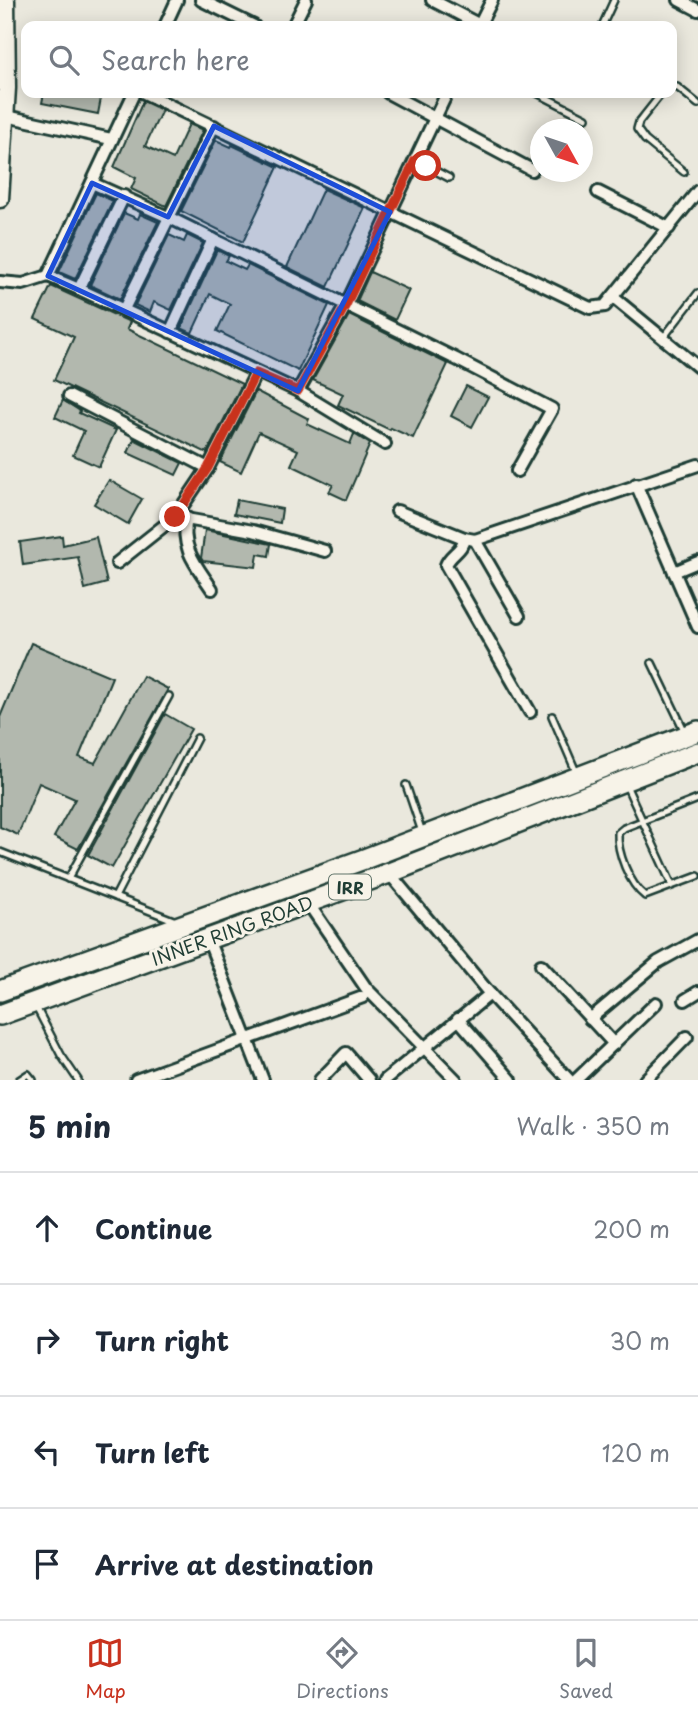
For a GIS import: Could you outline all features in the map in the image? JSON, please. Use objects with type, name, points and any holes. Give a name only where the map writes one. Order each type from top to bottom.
[{"type":"highway","name":"INNER RING ROAD","points":[[0,991],[424,837],[692,733]]},
{"type":"highway","name":"INNER RING ROAD","points":[[0,1015],[389,873],[698,752]]},
{"type":"highway","points":[[279,890],[287,910]]},
{"type":"main road","points":[[0,200],[6,116],[6,0]]},
{"type":"street","points":[[167,21],[177,0]]},
{"type":"street","points":[[201,0],[244,21]]},
{"type":"street","points":[[296,21],[306,0]]},
{"type":"street","points":[[432,0],[472,21]]},
{"type":"street","points":[[482,21],[492,0]]},
{"type":"street","points":[[680,0],[698,10]]},
{"type":"street","points":[[48,276],[132,98]]},
{"type":"street","points":[[155,98],[590,308],[604,306],[613,297],[698,191]]},
{"type":"street","points":[[398,98],[530,169]]},
{"type":"street","points":[[298,391],[346,305],[445,98]]},
{"type":"street","points":[[6,116],[111,139]]},
{"type":"street","points":[[124,309],[214,126]]},
{"type":"street","points":[[92,184],[169,217],[552,409],[517,471]]},
{"type":"street","points":[[598,192],[668,228]]},
{"type":"street","points":[[79,289],[124,196]]},
{"type":"street","points":[[687,205],[698,214]]},
{"type":"street","points":[[170,332],[213,239]]},
{"type":"street","points":[[0,282],[23,284],[48,276],[79,289],[298,391],[385,444]]},
{"type":"street","points":[[613,297],[698,367]]},
{"type":"street","points":[[117,563],[181,517],[256,373]]},
{"type":"street","points":[[69,396],[208,468]]},
{"type":"street","points":[[530,712],[446,565],[448,560],[470,539],[698,465]]},
{"type":"street","points":[[636,484],[674,572],[695,611],[698,627]]},
{"type":"street","points":[[397,511],[470,539],[519,616]]},
{"type":"street","points":[[181,517],[253,531],[325,551]]},
{"type":"street","points":[[181,517],[188,555],[212,589]]},
{"type":"street","points":[[674,572],[698,562]]},
{"type":"street","points":[[389,873],[490,994],[569,1080]]},
{"type":"street","points":[[307,903],[366,988],[456,1080]]},
{"type":"street","points":[[208,939],[263,1080]]},
{"type":"street","points":[[590,1019],[658,962],[698,940]]},
{"type":"street","points":[[541,965],[614,1044]]},
{"type":"street","points":[[685,1000],[698,992]]},
{"type":"street","points":[[385,1080],[490,994]]},
{"type":"street","points":[[136,1080],[363,997]]},
{"type":"street","points":[[576,1080],[656,1003]]},
{"type":"street","points":[[458,1019],[511,1080]]},
{"type":"street","points":[[645,1080],[687,1037]]},
{"type":"street","points":[[320,1080],[346,1053],[369,1080]]},
{"type":"lane","points":[[604,21],[614,0]]},
{"type":"lane","points":[[677,87],[698,104]]},
{"type":"lane","points":[[547,98],[586,118]]},
{"type":"lane","points":[[658,98],[639,122],[637,130],[645,140],[684,172]]},
{"type":"lane","points":[[415,160],[449,178]]},
{"type":"lane","points":[[663,338],[698,293]]},
{"type":"lane","points":[[652,663],[692,733]]},
{"type":"lane","points":[[68,878],[169,696]]},
{"type":"lane","points":[[552,716],[579,777]]},
{"type":"lane","points":[[115,897],[197,738]]},
{"type":"lane","points":[[623,780],[672,885]]},
{"type":"lane","points":[[406,785],[424,837]]},
{"type":"lane","points":[[698,799],[618,833],[620,851],[634,884],[645,896],[698,876]]},
{"type":"lane","points":[[0,852],[185,924]]},
{"type":"lane","points":[[34,1003],[61,1055],[78,1080]]},
{"type":"lane","points":[[19,1080],[28,1074],[33,1080]]},
{"type":"highlighted area","points":[[214,126],[390,212],[298,391],[48,276],[92,183],[168,217]]},
{"type":"building","points":[[43,98],[101,98],[98,114],[42,103]]},
{"type":"building","points":[[143,101],[162,110],[145,146],[173,159],[189,124],[203,130],[166,206],[131,189],[136,178],[114,167]]},
{"type":"building","points":[[216,140],[278,167],[243,242],[181,211]]},
{"type":"building","points":[[323,189],[365,208],[328,287],[287,267]]},
{"type":"building","points":[[96,193],[113,201],[75,279],[59,272]]},
{"type":"building","points":[[124,213],[138,219],[140,214],[158,222],[120,299],[90,285]]},
{"type":"building","points":[[169,235],[184,242],[187,235],[203,243],[171,310],[154,302],[150,312],[135,305]]},
{"type":"building","points":[[217,250],[229,256],[226,261],[245,270],[248,265],[329,305],[298,371],[217,331],[230,304],[210,294],[192,333],[181,328]]},
{"type":"building","points":[[370,272],[409,290],[395,320],[357,301]]},
{"type":"building","points":[[51,286],[130,322],[127,329],[242,384],[207,453],[54,380],[74,337],[35,319]]},
{"type":"building","points":[[349,315],[448,364],[413,438],[338,405],[343,394],[313,380]]},
{"type":"building","points":[[466,386],[488,397],[472,427],[451,416]]},
{"type":"building","points":[[256,391],[309,419],[307,424],[350,444],[354,434],[370,444],[346,500],[329,492],[333,485],[291,465],[298,450],[259,432],[241,472],[220,462]]},
{"type":"building","points":[[63,400],[80,411],[79,413],[116,430],[99,467],[73,455],[84,431],[55,417]]},
{"type":"building","points":[[134,439],[182,463],[176,475],[128,453]]},
{"type":"building","points":[[109,480],[142,499],[128,524],[94,504]]},
{"type":"building","points":[[237,500],[282,509],[280,523],[234,514]]},
{"type":"building","points":[[205,530],[271,544],[269,556],[258,554],[256,567],[203,561],[201,558]]},
{"type":"building","points":[[62,536],[63,545],[96,537],[107,583],[85,589],[78,557],[23,565],[20,542]]},
{"type":"building","points":[[31,643],[112,677],[79,757],[95,763],[143,676],[168,689],[78,849],[54,837],[75,799],[39,783],[18,835],[0,827],[0,717]]},
{"type":"building","points":[[165,714],[191,729],[112,868],[88,855]]},
{"type":"route","points":[[175,517],[208,468],[256,373],[298,391],[346,305],[415,160],[426,166]]}]
